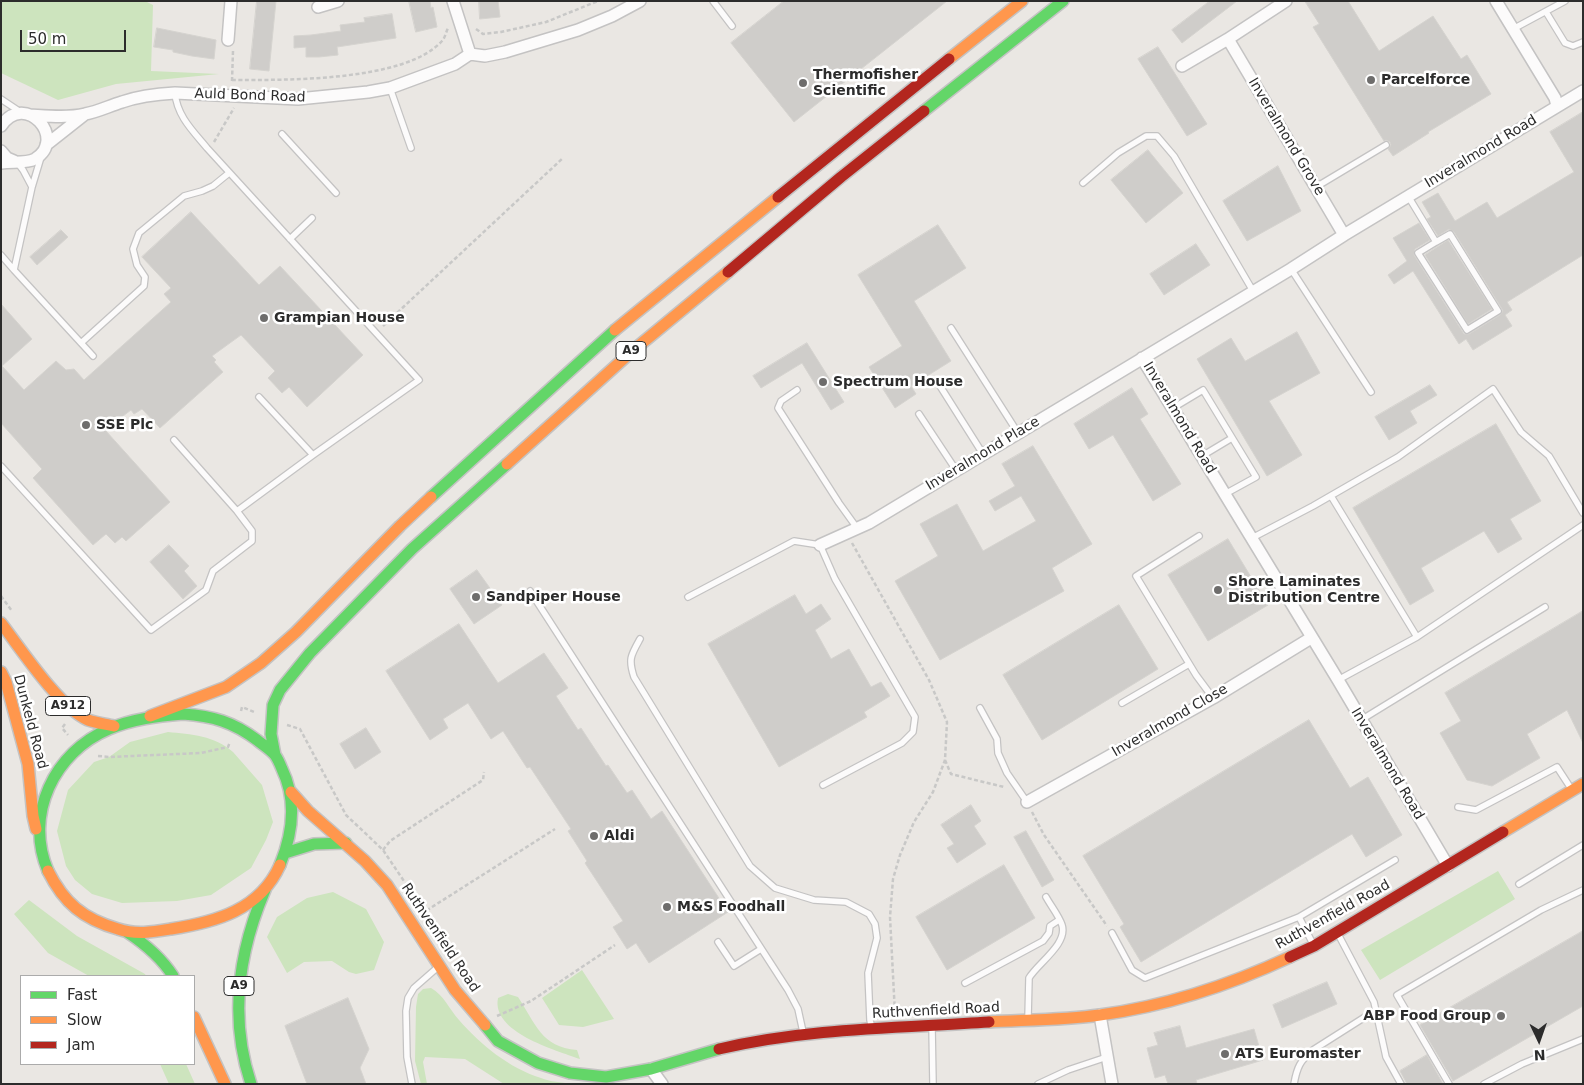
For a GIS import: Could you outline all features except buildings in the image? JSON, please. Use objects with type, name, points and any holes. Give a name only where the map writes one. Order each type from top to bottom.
[{"type":"main road","name":"A9","points":[[150,716],[226,688],[261,663],[296,632],[400,526],[610,334],[1022,1]]},
{"type":"main road","name":"A9","points":[[275,755],[271,734],[273,705],[280,690],[310,653],[412,548],[630,353],[841,177],[1063,1]]},
{"type":"main road","name":"Dunkeld Road","points":[[1,623],[56,694],[88,720],[114,726]]},
{"type":"main road","name":"Dunkeld Road","points":[[1,672],[6,682],[28,764],[33,816],[42,858],[53,883],[70,904],[83,913],[106,925],[127,932]]},
{"type":"main road","points":[[39,840],[44,797],[54,774],[80,747],[114,726],[150,716],[183,714],[205,716],[238,727],[258,740],[275,755],[291,792],[293,812],[284,853],[278,869],[265,890],[232,915],[218,920],[164,930],[127,932]]},
{"type":"main road","name":"Ruthvenfield Road","points":[[291,792],[308,811],[365,861],[386,885],[438,967],[498,1041],[538,1063],[570,1073],[606,1077],[651,1068],[704,1052],[752,1041],[804,1034],[1100,1015],[1167,1002],[1218,987],[1268,967],[1338,933],[1578,787]]},
{"type":"main road","points":[[284,853],[314,844],[346,843]]},
{"type":"main road","name":"A9","points":[[251,1084],[245,1069],[238,1030],[239,980],[249,932],[265,890]]},
{"type":"main road","points":[[127,932],[144,943],[156,954],[172,975]]},
{"type":"main road","points":[[195,1019],[224,1084]]},
{"type":"street","points":[[228,40],[231,1]]},
{"type":"street","points":[[318,7],[338,1]]},
{"type":"street","points":[[453,1],[470,54]]},
{"type":"street","name":"Auld Bond Road","points":[[27,114],[67,117],[86,114],[144,96],[175,93],[298,99],[390,88],[454,64],[470,54],[491,55],[587,27],[640,1]]},
{"type":"street","points":[[1182,66],[1286,1]]},
{"type":"street","points":[[1496,1],[1555,98],[1557,106]]},
{"type":"street","name":"Inveralmond Grove","points":[[1228,39],[1344,235]]},
{"type":"street","name":"Inveralmond Road","points":[[1448,866],[1338,680],[1142,358],[1583,91]]},
{"type":"street","points":[[1,126],[8,118],[15,114],[27,114],[36,118],[43,124],[46,131],[44,149]]},
{"type":"street","name":"Auld Bond Road","points":[[1,163],[28,162],[36,158],[86,114]]},
{"type":"street","points":[[1,151],[7,158],[15,162]]},
{"type":"street","name":"Inveralmond Place","points":[[820,545],[868,523],[1142,358]]},
{"type":"street","name":"Inveralmond Close","points":[[1027,802],[1213,698],[1311,638]]},
{"type":"street","points":[[1100,1015],[1112,1084]]},
{"type":"street","points":[[651,1068],[662,1084]]},
{"type":"lane","points":[[713,1],[732,26]]},
{"type":"lane","points":[[1513,29],[1565,1]]},
{"type":"lane","points":[[1546,12],[1565,43],[1573,46],[1583,42]]},
{"type":"lane","points":[[390,88],[411,148]]},
{"type":"lane","points":[[175,93],[180,114],[207,148],[419,380],[312,455],[237,511]]},
{"type":"lane","points":[[1,99],[27,114]]},
{"type":"lane","points":[[282,134],[336,193]]},
{"type":"lane","points":[[1083,183],[1118,153],[1146,136],[1157,136],[1174,156],[1253,291]]},
{"type":"lane","points":[[1316,187],[1386,145]]},
{"type":"lane","points":[[14,270],[32,187],[44,149]]},
{"type":"lane","points":[[15,162],[23,170],[32,187]]},
{"type":"lane","points":[[81,343],[144,286],[145,277],[136,266],[133,249],[139,233],[184,196],[213,186],[229,173]]},
{"type":"lane","points":[[1408,196],[1436,242]]},
{"type":"lane","points":[[290,239],[312,218]]},
{"type":"lane","points":[[1450,234],[1498,311],[1467,330],[1418,253],[1436,242],[1450,234]]},
{"type":"lane","points":[[1,255],[94,356]]},
{"type":"lane","points":[[1291,269],[1371,392]]},
{"type":"lane","points":[[951,328],[1018,433]]},
{"type":"lane","points":[[940,386],[983,454]]},
{"type":"lane","points":[[1252,538],[1331,496],[1398,457],[1494,389],[1521,432],[1549,456],[1583,513]]},
{"type":"lane","points":[[797,390],[782,401],[778,408],[839,502],[852,531]]},
{"type":"lane","points":[[1173,408],[1203,390],[1256,477],[1225,494]]},
{"type":"lane","points":[[259,397],[312,455]]},
{"type":"lane","points":[[919,414],[956,470]]},
{"type":"lane","points":[[1202,456],[1232,438]]},
{"type":"lane","points":[[1,466],[151,630],[206,590],[213,571],[252,541],[252,531],[237,511],[174,440]]},
{"type":"lane","points":[[1331,496],[1417,637]]},
{"type":"lane","points":[[1338,680],[1417,637],[1583,525]]},
{"type":"lane","points":[[1199,536],[1136,576],[1189,664],[1213,698]]},
{"type":"lane","points":[[688,597],[794,541],[820,545],[835,579],[915,717],[913,732],[902,743],[823,785]]},
{"type":"lane","points":[[530,591],[795,1001],[804,1034]]},
{"type":"lane","points":[[1361,720],[1545,608]]},
{"type":"lane","points":[[640,639],[631,656],[630,665],[634,677],[750,866],[775,888],[814,900],[846,902],[869,914],[875,924],[877,938],[868,973],[872,1030]]},
{"type":"lane","points":[[1122,703],[1189,664]]},
{"type":"lane","points":[[980,708],[997,739],[998,753],[1007,773],[1027,802]]},
{"type":"lane","points":[[1458,807],[1476,810],[1557,767],[1578,787]]},
{"type":"lane","points":[[1519,884],[1583,845]]},
{"type":"lane","points":[[1112,933],[1132,970],[1145,978],[1299,917],[1395,860]]},
{"type":"lane","points":[[1449,1084],[1397,995],[1541,910],[1583,890]]},
{"type":"lane","points":[[1028,1021],[1029,978],[1032,972],[1056,947],[1062,936],[1062,926],[1046,897]]},
{"type":"lane","points":[[1299,917],[1314,946]]},
{"type":"lane","points":[[965,983],[1043,941],[1049,933],[1050,926],[1059,920]]},
{"type":"lane","points":[[1338,933],[1374,1002],[1386,1057],[1401,1084]]},
{"type":"lane","points":[[718,942],[734,966],[761,949]]},
{"type":"lane","points":[[412,1084],[407,1057],[406,1011],[408,998],[414,988],[438,967]]},
{"type":"lane","points":[[1294,1084],[1303,1058],[1376,1010]]},
{"type":"lane","points":[[932,1027],[933,1084]]},
{"type":"lane","points":[[1484,1084],[1522,1064],[1583,1039]]},
{"type":"lane","points":[[1038,1084],[1068,1070],[1107,1057]]},
{"type":"path","points":[[232,80],[298,80],[365,73],[400,66],[430,52],[443,40],[449,26],[459,23],[468,24],[483,34],[501,32],[546,22],[598,1]]},
{"type":"path","points":[[207,148],[215,141],[235,105],[236,96],[232,80],[234,44],[228,40]]},
{"type":"path","points":[[375,333],[563,158]]},
{"type":"path","points":[[852,531],[929,680],[947,722],[945,760],[933,792],[914,822],[900,855],[893,879],[890,917],[896,1028]]},
{"type":"path","points":[[1,596],[12,611]]},
{"type":"path","points":[[74,710],[62,728],[90,755],[109,757],[201,753],[228,747],[238,727],[242,707],[272,720],[300,729],[346,815],[383,850],[413,895]]},
{"type":"path","points":[[945,760],[951,774],[1004,787]]},
{"type":"path","points":[[383,850],[390,841],[483,780],[484,772]]},
{"type":"path","points":[[1027,802],[1044,836],[1112,933]]},
{"type":"path","points":[[409,920],[555,829]]},
{"type":"path","points":[[482,1023],[531,1001],[615,945]]},
{"type":"green space","points":[[1,1],[145,1],[153,5],[151,71],[219,74],[116,84],[58,100],[1,73]]},
{"type":"green space","points":[[168,732],[211,739],[233,752],[262,785],[273,822],[266,840],[251,868],[211,895],[177,901],[122,903],[92,894],[75,880],[66,866],[57,831],[68,790],[94,762],[109,757],[130,742]]},
{"type":"green space","points":[[1498,871],[1515,899],[1380,980],[1361,950]]},
{"type":"green space","points":[[333,892],[366,909],[384,942],[374,970],[356,974],[349,972],[332,961],[304,962],[287,973],[267,937],[277,917],[307,898]]},
{"type":"green space","points":[[29,900],[77,936],[146,975],[87,975],[48,953],[14,914]]},
{"type":"green space","points":[[582,970],[614,1019],[583,1027],[559,1025],[542,998]]},
{"type":"green space","points":[[431,988],[443,998],[455,1016],[496,1055],[529,1074],[571,1084],[504,1084],[465,1059],[425,1057],[423,1062],[427,1084],[421,1084],[415,1061],[416,1007],[418,994],[423,989]]},
{"type":"green space","points":[[508,994],[518,997],[535,1025],[547,1039],[565,1048],[577,1050],[580,1059],[527,1038],[504,1021],[498,1010],[498,998]]},
{"type":"green space","points":[[160,1065],[186,1065],[195,1084],[169,1084]]},
{"type":"traffic: fast","points":[[924,111],[1063,1]]},
{"type":"traffic: fast","points":[[431,497],[615,330]]},
{"type":"traffic: fast","points":[[275,755],[271,734],[273,705],[280,690],[310,653],[412,549],[507,464]]},
{"type":"traffic: fast","points":[[183,714],[204,716],[231,724],[271,751],[280,763],[290,793],[292,817],[288,841],[280,865]]},
{"type":"traffic: fast","points":[[48,871],[41,850],[40,828],[42,808],[49,788],[59,769],[73,753],[90,739],[109,729],[145,718],[183,714]]},
{"type":"traffic: fast","points":[[285,853],[314,844],[346,843]]},
{"type":"traffic: fast","points":[[251,1084],[240,1035],[240,986],[248,938],[265,890]]},
{"type":"traffic: fast","points":[[127,932],[152,951],[172,975]]},
{"type":"traffic: fast","points":[[485,1025],[498,1041],[538,1063],[570,1073],[606,1077],[651,1069],[719,1049]]},
{"type":"traffic: slow","points":[[949,59],[1022,1]]},
{"type":"traffic: slow","points":[[615,330],[778,197]]},
{"type":"traffic: slow","points":[[507,464],[630,353],[728,272]]},
{"type":"traffic: slow","points":[[150,716],[226,687],[261,663],[296,632],[431,497]]},
{"type":"traffic: slow","points":[[1,623],[41,676],[65,703],[88,720],[114,726]]},
{"type":"traffic: slow","points":[[1,672],[6,682],[28,764],[36,829]]},
{"type":"traffic: slow","points":[[1503,832],[1583,784]]},
{"type":"traffic: slow","points":[[291,792],[308,811],[365,861],[387,885],[455,990],[485,1025]]},
{"type":"traffic: slow","points":[[48,871],[68,901],[85,915],[118,929],[144,932],[188,926],[220,918],[235,911],[261,893],[280,865]]},
{"type":"traffic: slow","points":[[989,1022],[1086,1017],[1149,1006],[1221,985],[1290,957]]},
{"type":"traffic: slow","points":[[195,1019],[225,1084]]},
{"type":"traffic: jam","points":[[778,197],[949,59]]},
{"type":"traffic: jam","points":[[728,272],[841,177],[924,111]]},
{"type":"traffic: jam","points":[[1290,957],[1314,946],[1503,832]]},
{"type":"traffic: jam","points":[[719,1049],[752,1042],[819,1033],[989,1022]]},
{"type":"place","name":"Parcelforce","points":[[1371,80]]},
{"type":"place","name":"Thermofisher Scientific","points":[[803,83]]},
{"type":"place","name":"Grampian House","points":[[264,318]]},
{"type":"place","name":"Spectrum House","points":[[823,382]]},
{"type":"place","name":"SSE Plc","points":[[86,425]]},
{"type":"place","name":"Shore Laminates Distribution Centre","points":[[1218,590]]},
{"type":"place","name":"Sandpiper House","points":[[476,597]]},
{"type":"place","name":"Aldi","points":[[594,836]]},
{"type":"place","name":"M&S Foodhall","points":[[667,907]]},
{"type":"place","name":"ABP Food Group","points":[[1501,1016]]},
{"type":"place","name":"ATS Euromaster","points":[[1225,1054]]}]
